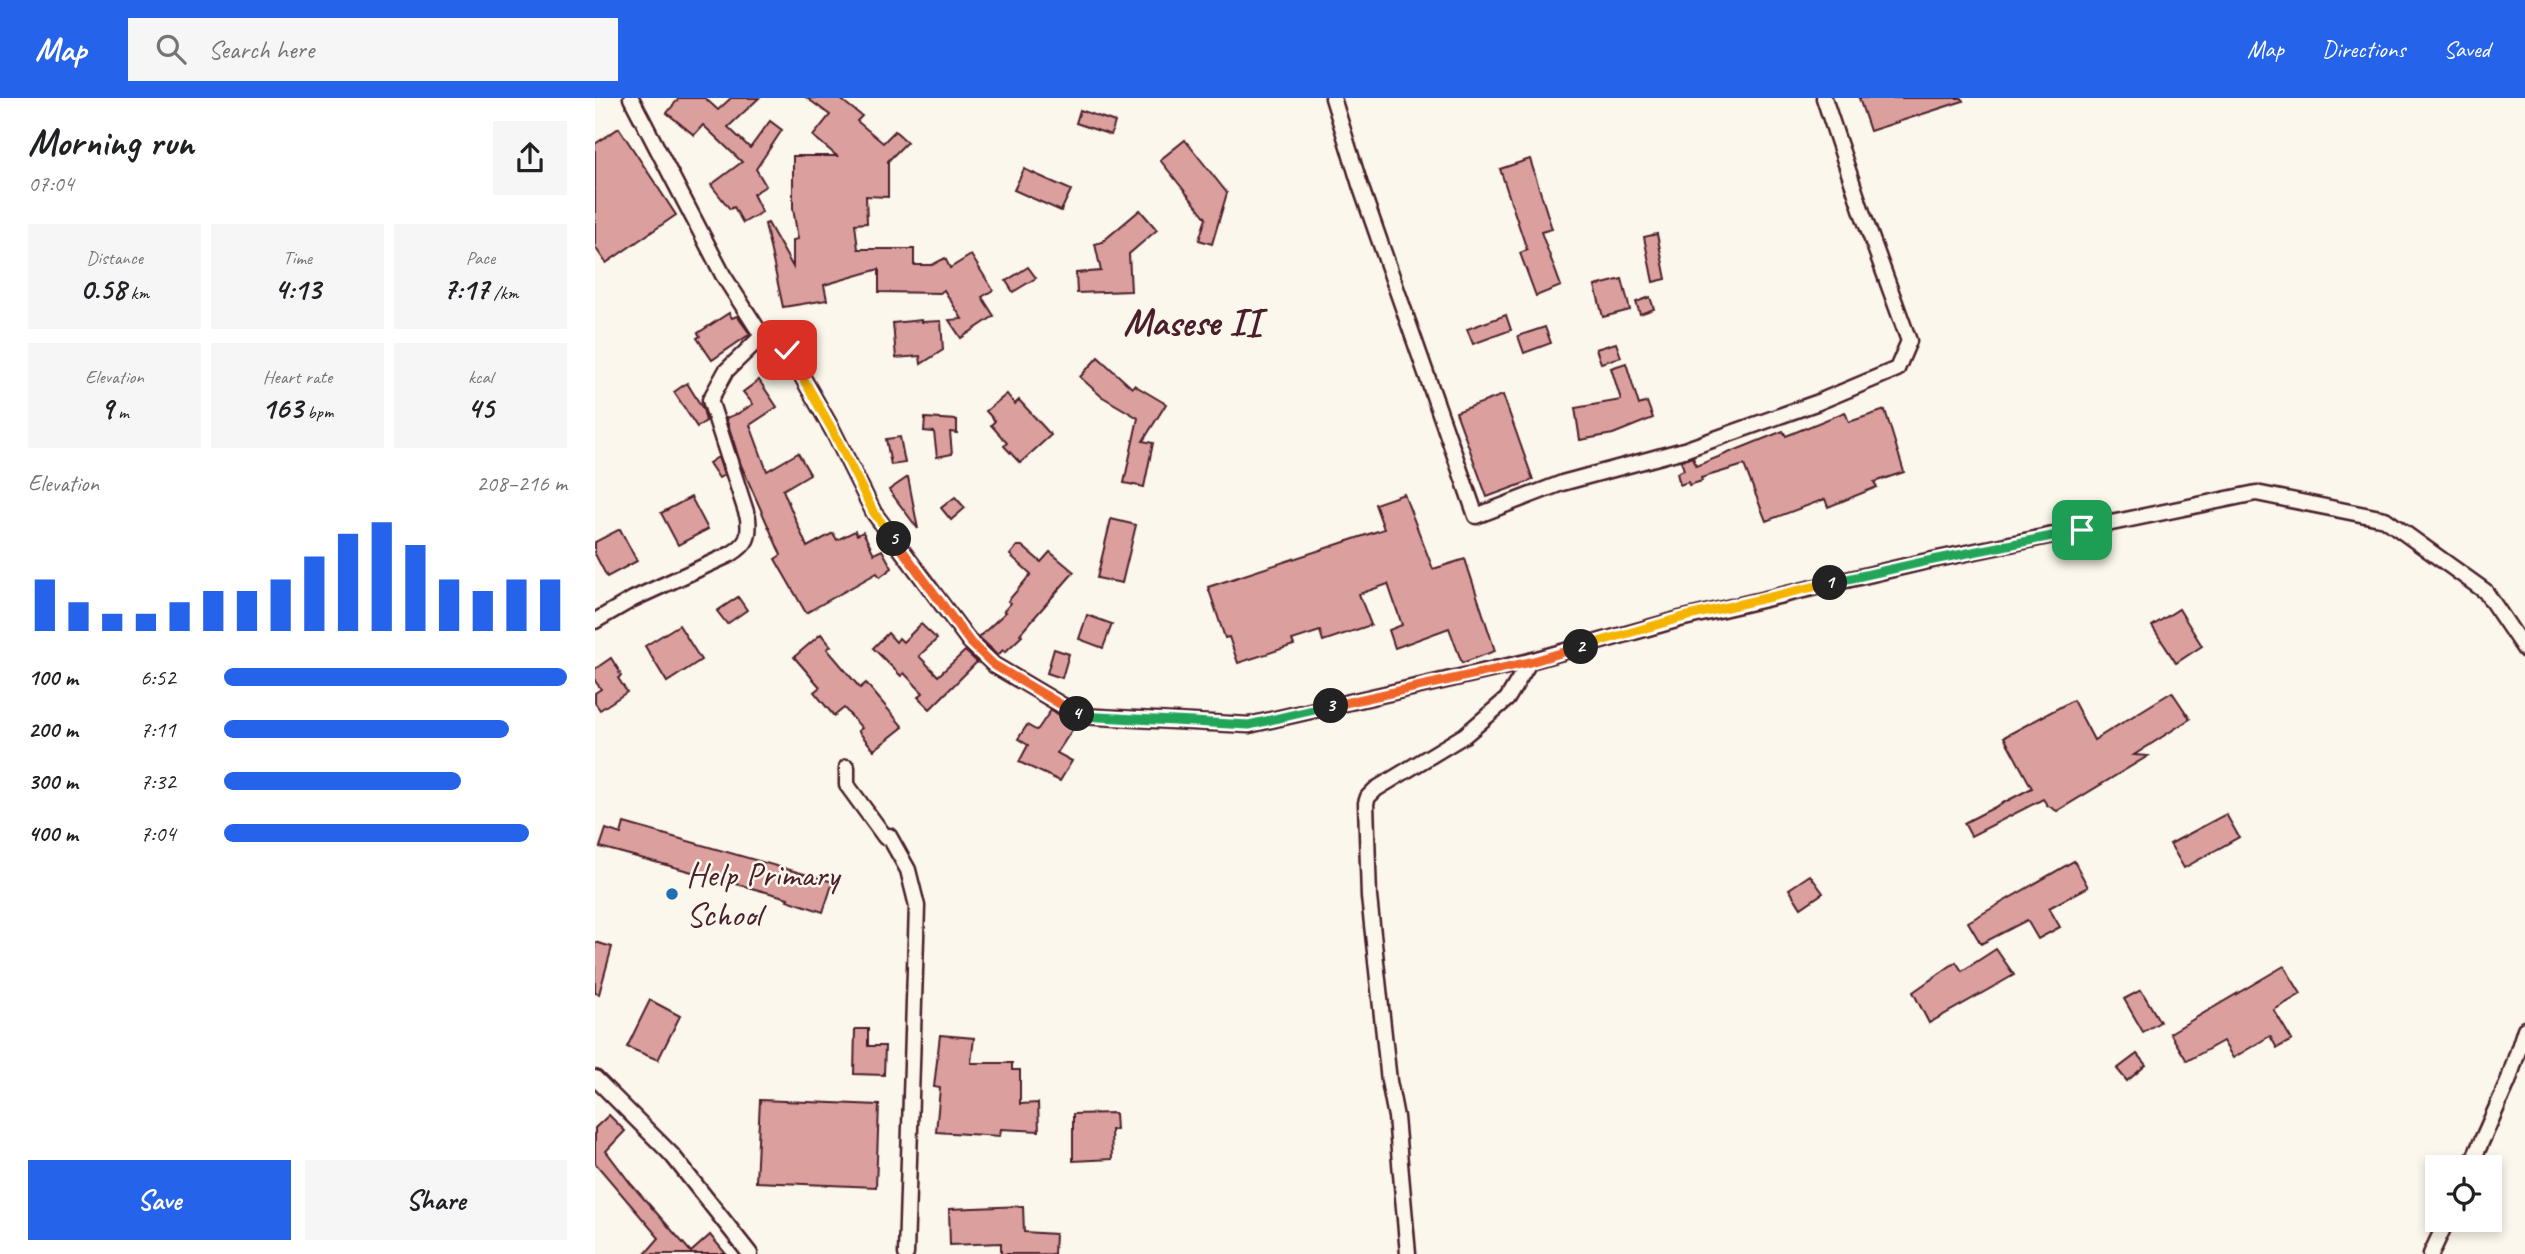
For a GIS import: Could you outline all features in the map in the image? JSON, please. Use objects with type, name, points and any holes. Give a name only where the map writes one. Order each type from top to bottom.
[{"type":"street","points":[[631,98],[723,275],[762,337]]},
{"type":"street","points":[[1333,98],[1360,185],[1476,516],[1562,483],[1684,450],[1816,403],[1897,369],[1909,341],[1824,98]]},
{"type":"street","points":[[595,621],[633,599],[730,554],[744,546],[748,540],[748,519],[710,400],[726,371],[762,337],[777,338],[787,350],[833,431],[874,513],[970,642],[994,665],[1080,716],[1249,725],[1530,662],[1680,618],[1923,562],[2256,493],[2385,519],[2485,591],[2525,650]]},
{"type":"street","points":[[1408,1254],[1396,1117],[1389,1081],[1369,897],[1366,803],[1376,789],[1465,734],[1507,699],[1530,662]]},
{"type":"street","points":[[847,768],[847,785],[885,837],[889,836],[908,870],[917,906],[905,1254]]},
{"type":"street","points":[[2475,1155],[2508,1082],[2525,1029]]},
{"type":"street","points":[[595,1078],[672,1155],[750,1254]]},
{"type":"street","points":[[2431,1254],[2441,1232]]},
{"type":"building","points":[[679,98],[705,98],[718,110],[731,98],[759,98],[728,127],[750,148],[770,121],[782,130],[756,169],[766,186],[753,194],[762,212],[743,223],[734,207],[730,209],[711,185],[742,162],[703,125],[694,135],[667,113]]},
{"type":"building","points":[[807,98],[839,98],[862,116],[857,121],[883,143],[895,131],[907,142],[888,161],[888,197],[866,196],[867,223],[855,224],[858,249],[914,249],[914,265],[932,265],[945,258],[950,268],[971,255],[993,290],[982,297],[994,316],[961,338],[949,320],[962,319],[944,290],[940,293],[879,292],[879,269],[824,285],[827,300],[783,307],[765,224],[768,223],[793,267],[793,240],[798,239],[793,208],[793,156],[837,156],[813,136],[830,115]]},
{"type":"building","points":[[1859,98],[1962,98],[1963,101],[1870,131]]},
{"type":"building","points":[[1080,110],[1115,122],[1111,135],[1076,123]]},
{"type":"building","points":[[619,128],[676,215],[606,263],[595,247],[595,144]]},
{"type":"building","points":[[1185,140],[1227,193],[1212,244],[1199,240],[1206,218],[1160,160]]},
{"type":"building","points":[[1530,159],[1552,229],[1541,232],[1561,286],[1536,296],[1520,253],[1527,250],[1500,169]]},
{"type":"building","points":[[1024,169],[1071,190],[1061,211],[1014,190]]},
{"type":"building","points":[[1140,210],[1157,230],[1129,254],[1131,291],[1077,293],[1076,273],[1101,271],[1095,244],[1102,242]]},
{"type":"building","points":[[1657,234],[1666,279],[1653,282],[1644,237]]},
{"type":"building","points":[[1028,267],[1036,278],[1013,292],[1006,281]]},
{"type":"building","points":[[1622,279],[1630,310],[1603,317],[1595,286]]},
{"type":"building","points":[[1650,297],[1654,309],[1640,314],[1636,302]]},
{"type":"building","points":[[729,313],[732,318],[737,316],[750,334],[712,360],[697,338],[700,336],[698,333]]},
{"type":"building","points":[[1506,315],[1511,330],[1473,344],[1467,329]]},
{"type":"building","points":[[941,321],[943,350],[921,364],[920,356],[896,358],[893,323]]},
{"type":"building","points":[[1545,327],[1551,343],[1524,353],[1518,336]]},
{"type":"building","points":[[1616,343],[1621,357],[1601,363],[1596,349]]},
{"type":"building","points":[[1098,357],[1132,388],[1134,385],[1166,404],[1143,441],[1153,443],[1144,487],[1124,483],[1138,418],[1101,396],[1080,377]]},
{"type":"building","points":[[1626,363],[1639,405],[1647,402],[1653,418],[1613,434],[1580,440],[1575,408],[1621,400],[1611,368]]},
{"type":"building","points":[[759,380],[777,407],[750,425],[767,471],[798,453],[810,474],[783,490],[807,547],[833,533],[837,540],[855,531],[857,535],[863,532],[874,554],[882,550],[892,568],[880,577],[877,573],[806,613],[775,559],[781,555],[741,465],[726,418],[753,404],[743,392]]},
{"type":"building","points":[[687,383],[703,409],[706,421],[697,427],[674,392]]},
{"type":"building","points":[[1007,394],[1015,404],[1019,400],[1051,435],[1020,463],[1004,446],[1007,443],[991,425],[995,421],[986,411]]},
{"type":"building","points":[[1503,395],[1533,480],[1487,497],[1456,412]]},
{"type":"building","points":[[1885,410],[1904,472],[1874,482],[1877,487],[1828,507],[1825,499],[1766,521],[1744,465],[1701,478],[1702,481],[1680,485],[1677,473],[1684,470],[1681,461],[1693,457],[1696,466],[1783,431],[1786,436],[1845,412],[1849,422]]},
{"type":"building","points":[[925,418],[957,420],[957,433],[950,432],[952,454],[937,457],[934,432],[924,431]]},
{"type":"building","points":[[900,437],[905,463],[891,465],[886,439]]},
{"type":"building","points":[[718,457],[724,475],[719,478],[709,463]]},
{"type":"building","points":[[908,477],[918,529],[889,490]]},
{"type":"building","points":[[1404,494],[1433,569],[1465,559],[1495,651],[1462,663],[1449,628],[1395,648],[1389,630],[1402,625],[1388,584],[1359,594],[1371,625],[1323,641],[1320,631],[1292,640],[1294,645],[1238,663],[1229,637],[1225,638],[1208,587],[1384,529],[1375,504]]},
{"type":"building","points":[[691,497],[708,529],[678,545],[661,513]]},
{"type":"building","points":[[955,497],[965,508],[951,520],[941,508]]},
{"type":"building","points":[[1111,519],[1136,525],[1122,583],[1097,578]]},
{"type":"building","points":[[620,529],[637,561],[607,577],[595,554],[595,542]]},
{"type":"building","points":[[1017,546],[1022,546],[1041,562],[1050,552],[1074,572],[1020,634],[1022,636],[998,655],[979,637],[1006,612],[1004,611],[1011,603],[1008,601],[1031,574],[1010,555]]},
{"type":"building","points":[[738,597],[747,610],[727,624],[717,611]]},
{"type":"building","points":[[2179,609],[2202,646],[2176,663],[2152,626]]},
{"type":"building","points":[[1087,615],[1112,624],[1103,648],[1079,639]]},
{"type":"building","points":[[921,624],[937,639],[919,656],[938,676],[965,651],[977,662],[930,709],[918,697],[923,693],[904,673],[901,676],[873,648],[888,633],[896,642],[899,638],[903,642]]},
{"type":"building","points":[[679,625],[701,660],[667,682],[645,646]]},
{"type":"building","points":[[821,634],[831,646],[827,649],[860,688],[866,683],[903,727],[874,750],[858,731],[862,728],[844,708],[834,716],[814,692],[820,687],[794,657]]},
{"type":"building","points":[[1054,649],[1069,654],[1062,678],[1047,673]]},
{"type":"building","points":[[611,658],[620,672],[621,676],[618,678],[627,692],[600,710],[595,703],[595,693],[601,689],[595,681],[595,669]]},
{"type":"building","points":[[2172,692],[2190,719],[2134,755],[2148,756],[2057,811],[2043,799],[1971,836],[1964,823],[2032,788],[2004,737],[2073,700],[2094,740]]},
{"type":"building","points":[[1051,710],[1071,722],[1070,725],[1074,727],[1057,753],[1072,761],[1060,781],[1019,762],[1028,745],[1018,739],[1027,725],[1038,729]]},
{"type":"building","points":[[2226,814],[2239,837],[2184,868],[2170,844]]},
{"type":"building","points":[[624,823],[833,882],[823,912],[787,900],[788,898],[600,847],[606,829],[621,834]]},
{"type":"building","points":[[2074,861],[2088,887],[2049,908],[2060,927],[2038,939],[2027,920],[1981,944],[1968,922]]},
{"type":"building","points":[[1810,875],[1823,893],[1801,908],[1789,889]]},
{"type":"building","points":[[595,942],[612,947],[599,994],[595,993]]},
{"type":"building","points":[[1996,949],[2014,975],[1929,1023],[1913,992],[1956,962],[1962,971]]},
{"type":"building","points":[[2284,966],[2301,994],[2274,1010],[2292,1040],[2277,1048],[2270,1036],[2233,1058],[2223,1041],[2187,1061],[2170,1033]]},
{"type":"building","points":[[2141,990],[2160,1022],[2143,1032],[2124,999]]},
{"type":"building","points":[[650,1000],[680,1016],[658,1060],[627,1047]]},
{"type":"building","points":[[855,1029],[868,1029],[868,1046],[885,1046],[884,1075],[854,1074]]},
{"type":"building","points":[[940,1035],[974,1038],[971,1063],[1012,1063],[1012,1070],[1020,1070],[1020,1104],[1038,1103],[1039,1131],[1001,1129],[1000,1136],[936,1132],[940,1088],[934,1087]]},
{"type":"building","points":[[2137,1054],[2146,1065],[2127,1081],[2117,1069]]},
{"type":"building","points":[[760,1100],[879,1105],[876,1187],[756,1182]]},
{"type":"building","points":[[1115,1113],[1116,1130],[1111,1130],[1112,1159],[1073,1161],[1073,1114]]},
{"type":"building","points":[[609,1115],[625,1131],[606,1151],[631,1184],[691,1252],[710,1235],[726,1254],[645,1254],[659,1238],[595,1163],[595,1128]]},
{"type":"building","points":[[1023,1206],[1024,1232],[1055,1234],[1054,1254],[1001,1254],[1001,1243],[950,1245],[949,1209]]},
{"type":"place","name":"Help Primary School","points":[[672,894]]},
{"type":"district","name":"Masese II","points":[[1192,322]]},
{"type":"route","points":[[787,350],[833,431],[874,513],[970,642],[994,665],[1080,716],[1249,725],[1530,662],[1680,618],[1923,562],[2082,530]]}]
